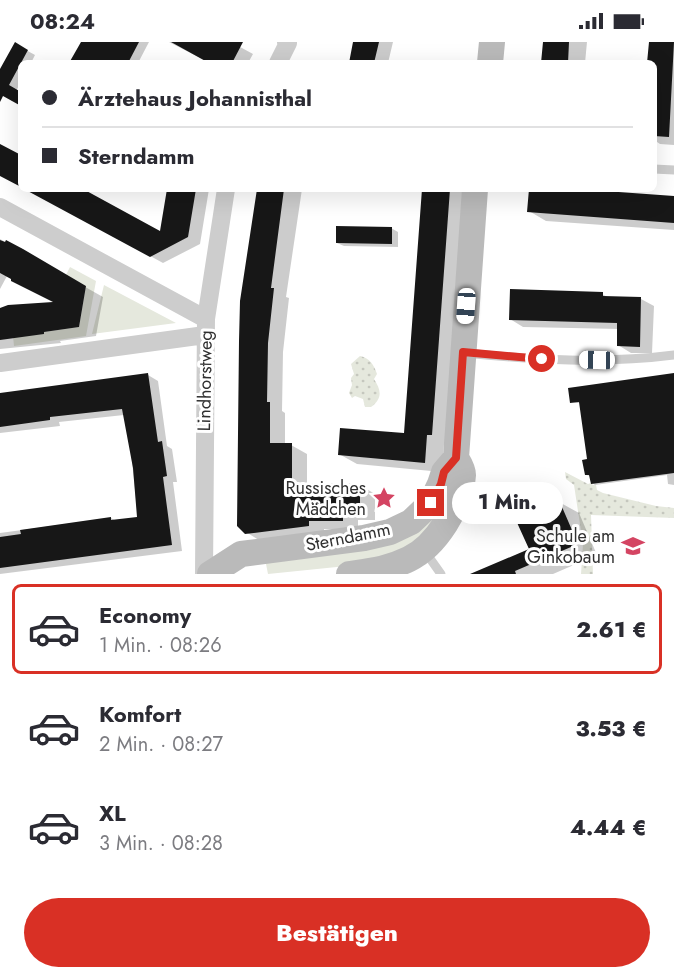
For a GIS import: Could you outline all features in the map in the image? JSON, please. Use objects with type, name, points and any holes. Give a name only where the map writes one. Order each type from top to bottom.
[{"type":"street","points":[[490,60],[492,42]]},
{"type":"street","points":[[279,60],[287,43]]},
{"type":"street","name":"Lindhorstweg","points":[[204,574],[206,327],[226,192]]},
{"type":"street","name":"Sterndamm","points":[[349,574],[388,568],[424,550],[442,529],[455,506],[463,473],[456,458],[475,192]]},
{"type":"street","points":[[0,207],[206,327]]},
{"type":"street","points":[[0,363],[206,327]]},
{"type":"street","name":"Sterndamm","points":[[210,574],[241,554],[390,532],[411,522],[431,503],[441,484],[444,472],[456,458]]},
{"type":"lane","points":[[657,169],[674,170]]},
{"type":"lane","points":[[463,352],[510,357],[597,360],[644,359],[674,355]]},
{"type":"lane","points":[[424,550],[441,574]]},
{"type":"shaded area","points":[[70,267],[96,281],[86,336],[14,346],[13,336],[44,334],[44,332],[79,327],[86,286],[66,275]]},
{"type":"shaded area","points":[[104,285],[176,323],[92,334]]},
{"type":"shaded area","points":[[360,356],[371,362],[377,374],[374,379],[379,390],[379,397],[371,407],[365,407],[363,399],[355,396],[352,398],[349,393],[352,385],[351,378],[354,374],[351,364]]},
{"type":"shaded area","points":[[565,472],[588,484],[596,485],[597,490],[603,493],[674,508],[674,518],[591,515],[593,574],[581,574],[583,544],[574,485],[566,479]]},
{"type":"shaded area","points":[[447,506],[417,547],[376,563],[268,574],[265,559]]},
{"type":"building","points":[[15,42],[28,50],[23,60],[18,60],[18,68],[9,85],[18,90],[18,104],[3,96],[0,102],[0,69]]},
{"type":"building","points":[[81,42],[139,42],[130,60],[71,60]]},
{"type":"building","points":[[171,42],[243,42],[234,60],[204,60]]},
{"type":"building","points":[[353,42],[379,42],[375,60],[350,60]]},
{"type":"building","points":[[543,42],[569,42],[568,60],[541,60]]},
{"type":"building","points":[[649,42],[674,42],[669,137],[657,136],[657,60],[647,60]]},
{"type":"building","points":[[0,144],[18,153],[18,185],[0,176]]},
{"type":"building","points":[[30,192],[88,192],[160,231],[166,192],[196,192],[188,237],[150,257]]},
{"type":"building","points":[[257,192],[284,192],[271,288],[274,288],[268,343],[267,402],[270,402],[270,443],[292,443],[292,483],[360,484],[360,512],[343,511],[343,521],[309,521],[309,526],[245,534],[237,526],[240,301]]},
{"type":"building","points":[[422,192],[450,192],[432,435],[427,435],[425,463],[338,455],[340,428],[404,433]]},
{"type":"building","points":[[529,192],[619,192],[674,196],[674,223],[527,212]]},
{"type":"building","points":[[336,226],[392,227],[392,244],[336,243]]},
{"type":"building","points":[[0,240],[5,242],[6,240],[23,249],[86,286],[79,327],[0,340],[0,308],[8,305],[53,302],[0,273]]},
{"type":"building","points":[[510,289],[603,292],[603,296],[641,297],[640,347],[617,346],[617,323],[509,320]]},
{"type":"building","points":[[148,373],[158,442],[162,441],[167,476],[163,477],[172,545],[0,568],[0,537],[21,534],[20,530],[111,517],[111,520],[137,517],[133,468],[122,409],[50,417],[50,420],[0,427],[0,393]]},
{"type":"building","points":[[674,373],[674,473],[591,484],[589,475],[585,475],[582,460],[587,459],[579,402],[570,403],[568,388]]},
{"type":"building","points":[[559,500],[578,544],[515,571],[516,574],[470,574],[529,549],[514,516]]},
{"type":"place","name":"Russisches Mädchen","points":[[384,498]]},
{"type":"place","name":"Schule am Ginkobaum","points":[[633,546]]},
{"type":"route","points":[[431,503],[441,484],[444,472],[456,458],[463,352],[542,359]]}]
